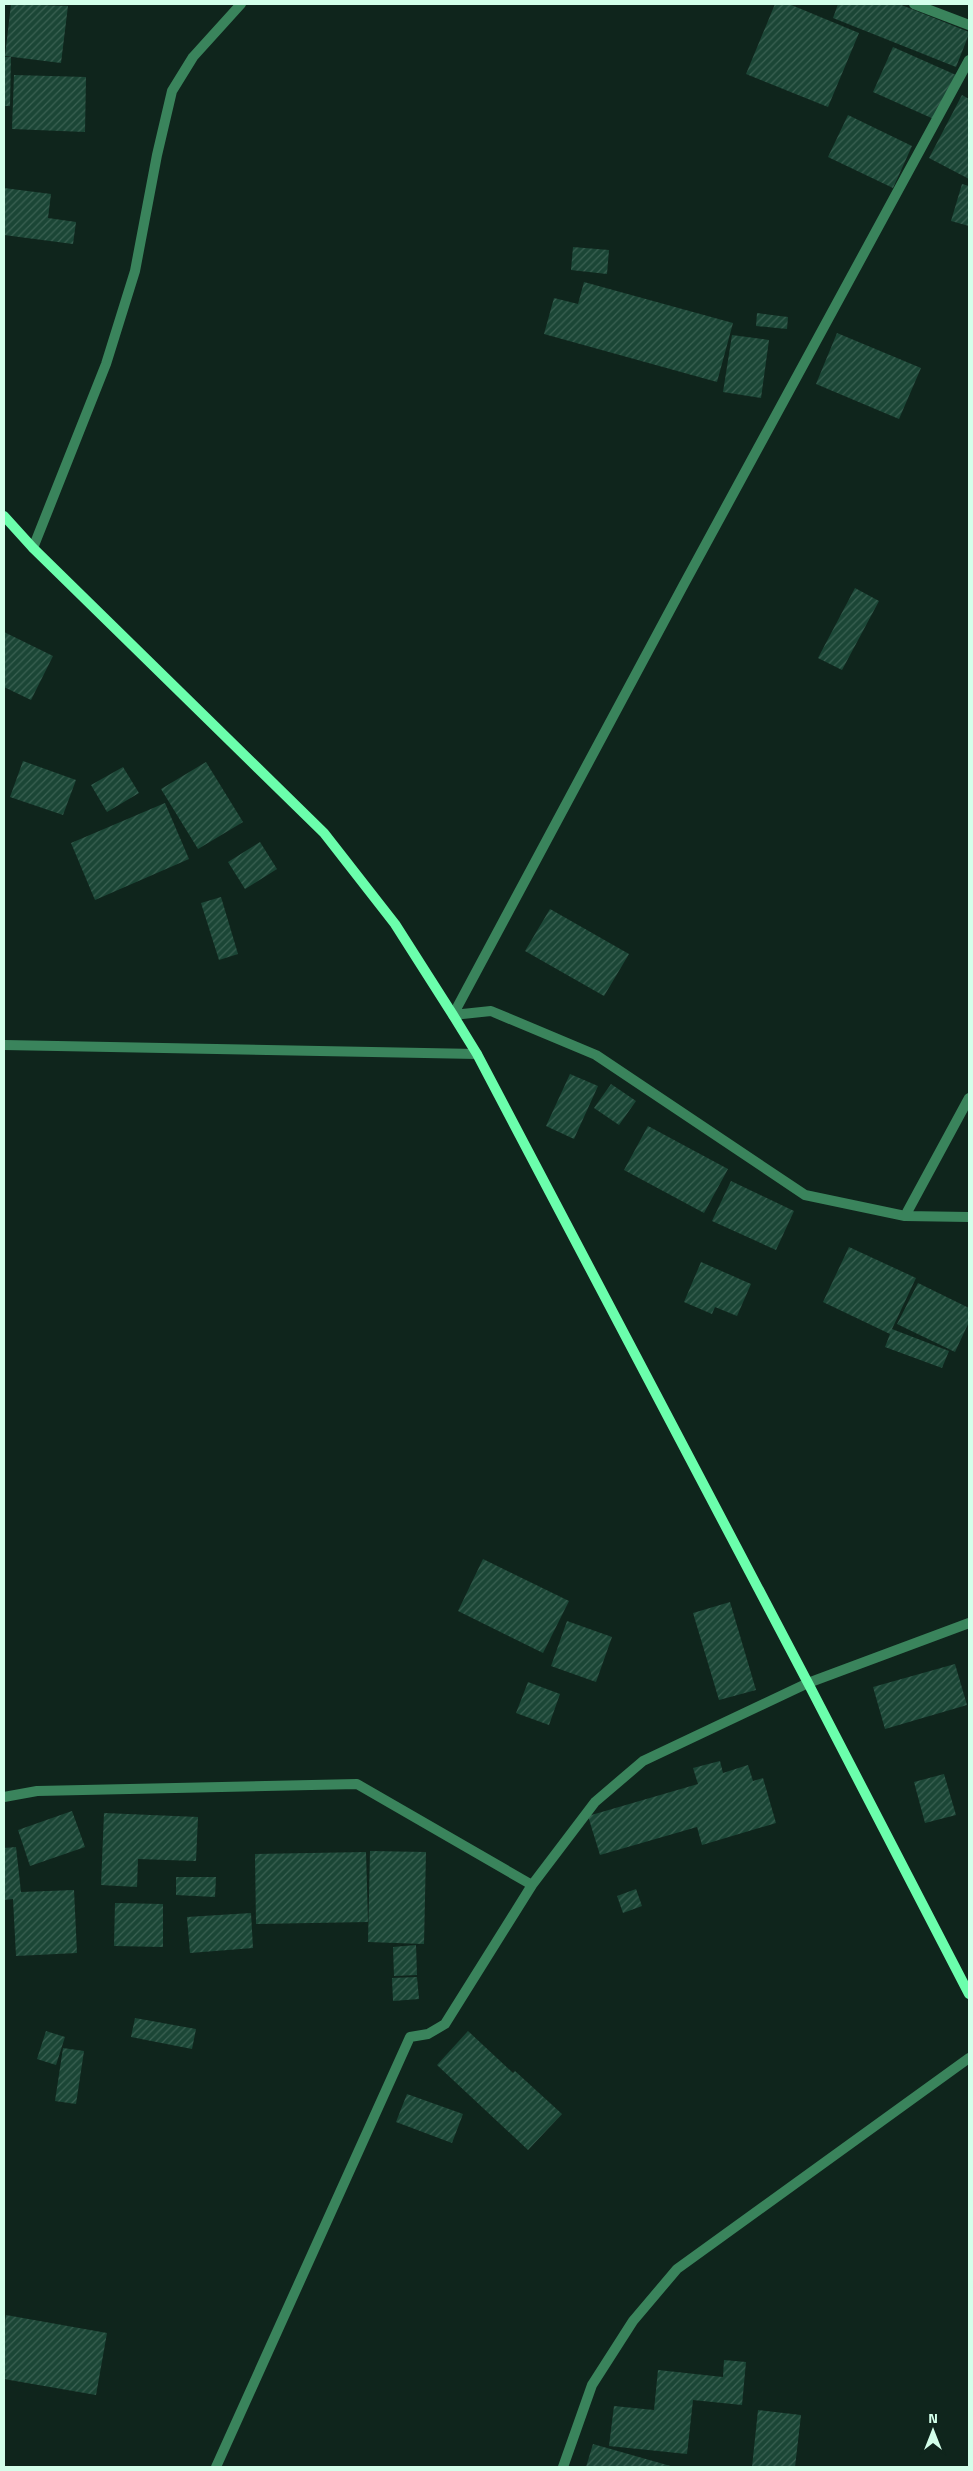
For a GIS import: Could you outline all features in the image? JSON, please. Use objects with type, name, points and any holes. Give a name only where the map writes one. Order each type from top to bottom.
[{"type":"street","points":[[32,548],[106,364],[135,271],[157,155],[172,91],[193,57],[241,4]]},
{"type":"street","points":[[914,4],[969,25]]},
{"type":"street","points":[[454,1014],[678,594],[969,60]]},
{"type":"street","points":[[4,516],[32,548],[324,833],[395,924],[454,1014],[477,1054],[808,1683],[969,1994]]},
{"type":"street","points":[[454,1014],[490,1011],[596,1056],[805,1195],[905,1216],[969,1217]]},
{"type":"street","points":[[4,1045],[477,1054]]},
{"type":"street","points":[[905,1216],[969,1098]]},
{"type":"street","points":[[216,2467],[410,2037],[428,2034],[445,2024],[532,1885],[595,1802],[643,1761],[808,1683],[969,1623]]},
{"type":"street","points":[[4,1797],[37,1791],[357,1784],[532,1885]]},
{"type":"street","points":[[563,2467],[592,2385],[632,2321],[677,2269],[969,2058]]},
{"type":"building","points":[[11,4],[68,6],[61,63],[5,56]]},
{"type":"building","points":[[775,4],[789,4],[859,33],[828,107],[746,74]]},
{"type":"building","points":[[838,4],[899,4],[969,32],[969,34],[956,67],[833,18]]},
{"type":"building","points":[[893,47],[956,75],[936,120],[873,92]]},
{"type":"building","points":[[4,57],[11,57],[10,106],[4,106]]},
{"type":"building","points":[[14,75],[86,77],[85,132],[12,129]]},
{"type":"building","points":[[962,95],[969,99],[969,179],[929,158]]},
{"type":"building","points":[[848,115],[912,146],[893,188],[828,157]]},
{"type":"building","points":[[962,184],[969,186],[969,226],[951,221]]},
{"type":"building","points":[[4,188],[51,194],[48,218],[76,222],[73,244],[4,235]]},
{"type":"building","points":[[573,247],[609,250],[607,274],[571,270]]},
{"type":"building","points":[[584,282],[733,323],[717,382],[544,334],[554,298],[578,304]]},
{"type":"building","points":[[757,313],[788,317],[787,329],[756,326]]},
{"type":"building","points":[[837,333],[921,368],[899,419],[816,384]]},
{"type":"building","points":[[732,335],[769,340],[761,398],[723,392]]},
{"type":"building","points":[[855,588],[879,601],[842,670],[818,658]]},
{"type":"building","points":[[4,632],[53,656],[31,700],[4,687]]},
{"type":"building","points":[[23,761],[76,780],[63,815],[10,797]]},
{"type":"building","points":[[206,762],[243,822],[198,849],[161,789]]},
{"type":"building","points":[[123,767],[139,793],[107,812],[91,785]]},
{"type":"building","points":[[165,803],[189,859],[95,900],[71,843]]},
{"type":"building","points":[[260,842],[277,869],[245,889],[228,862]]},
{"type":"building","points":[[221,897],[238,954],[219,960],[201,903]]},
{"type":"building","points":[[550,909],[629,954],[604,996],[525,951]]},
{"type":"building","points":[[570,1074],[598,1086],[574,1139],[546,1126]]},
{"type":"building","points":[[611,1084],[636,1101],[619,1125],[594,1108]]},
{"type":"building","points":[[648,1126],[728,1169],[704,1213],[624,1170]]},
{"type":"building","points":[[731,1181],[794,1211],[776,1250],[712,1221]]},
{"type":"building","points":[[849,1247],[916,1278],[892,1329],[949,1351],[942,1368],[885,1347],[890,1334],[823,1302]]},
{"type":"building","points":[[701,1262],[751,1284],[737,1316],[715,1307],[712,1314],[684,1302]]},
{"type":"building","points":[[918,1283],[969,1308],[969,1322],[955,1352],[897,1324]]},
{"type":"building","points":[[483,1559],[569,1601],[543,1653],[458,1611]]},
{"type":"building","points":[[730,1602],[756,1690],[719,1700],[693,1613]]},
{"type":"building","points":[[567,1621],[612,1637],[596,1682],[551,1666]]},
{"type":"building","points":[[955,1664],[967,1705],[885,1729],[873,1687]]},
{"type":"building","points":[[528,1682],[560,1694],[549,1725],[516,1713]]},
{"type":"building","points":[[720,1761],[723,1773],[748,1765],[753,1781],[763,1778],[776,1823],[702,1845],[697,1827],[600,1855],[588,1816],[698,1784],[693,1768]]},
{"type":"building","points":[[944,1774],[956,1815],[925,1823],[914,1782]]},
{"type":"building","points":[[72,1811],[85,1847],[30,1866],[18,1830]]},
{"type":"building","points":[[104,1813],[198,1817],[196,1861],[138,1859],[137,1887],[101,1885]]},
{"type":"building","points":[[16,1847],[21,1892],[74,1890],[77,1953],[16,1956],[13,1899],[4,1900],[4,1848]]},
{"type":"building","points":[[370,1851],[426,1852],[424,1944],[368,1942]]},
{"type":"building","points":[[366,1852],[368,1922],[256,1924],[255,1854]]},
{"type":"building","points":[[176,1877],[216,1877],[215,1897],[176,1895]]},
{"type":"building","points":[[636,1889],[642,1906],[623,1913],[617,1896]]},
{"type":"building","points":[[115,1903],[163,1904],[163,1947],[114,1946]]},
{"type":"building","points":[[251,1913],[253,1948],[190,1953],[187,1917]]},
{"type":"building","points":[[416,1945],[417,1975],[394,1976],[393,1947]]},
{"type":"building","points":[[417,1977],[419,1999],[393,2001],[392,1978]]},
{"type":"building","points":[[135,2018],[196,2029],[192,2049],[131,2037]]},
{"type":"building","points":[[46,2031],[65,2037],[56,2065],[37,2059]]},
{"type":"building","points":[[468,2031],[513,2073],[515,2071],[562,2114],[528,2150],[437,2065]]},
{"type":"building","points":[[63,2048],[84,2051],[76,2104],[55,2101]]},
{"type":"building","points":[[407,2094],[463,2114],[452,2143],[396,2122]]},
{"type":"building","points":[[6,2315],[107,2333],[96,2395],[4,2379],[4,2330]]},
{"type":"building","points":[[724,2360],[746,2362],[742,2405],[693,2400],[687,2454],[609,2446],[614,2406],[654,2410],[658,2370],[723,2377]]},
{"type":"building","points":[[758,2410],[801,2415],[795,2467],[752,2467]]},
{"type":"building","points":[[593,2444],[674,2467],[586,2467]]}]
